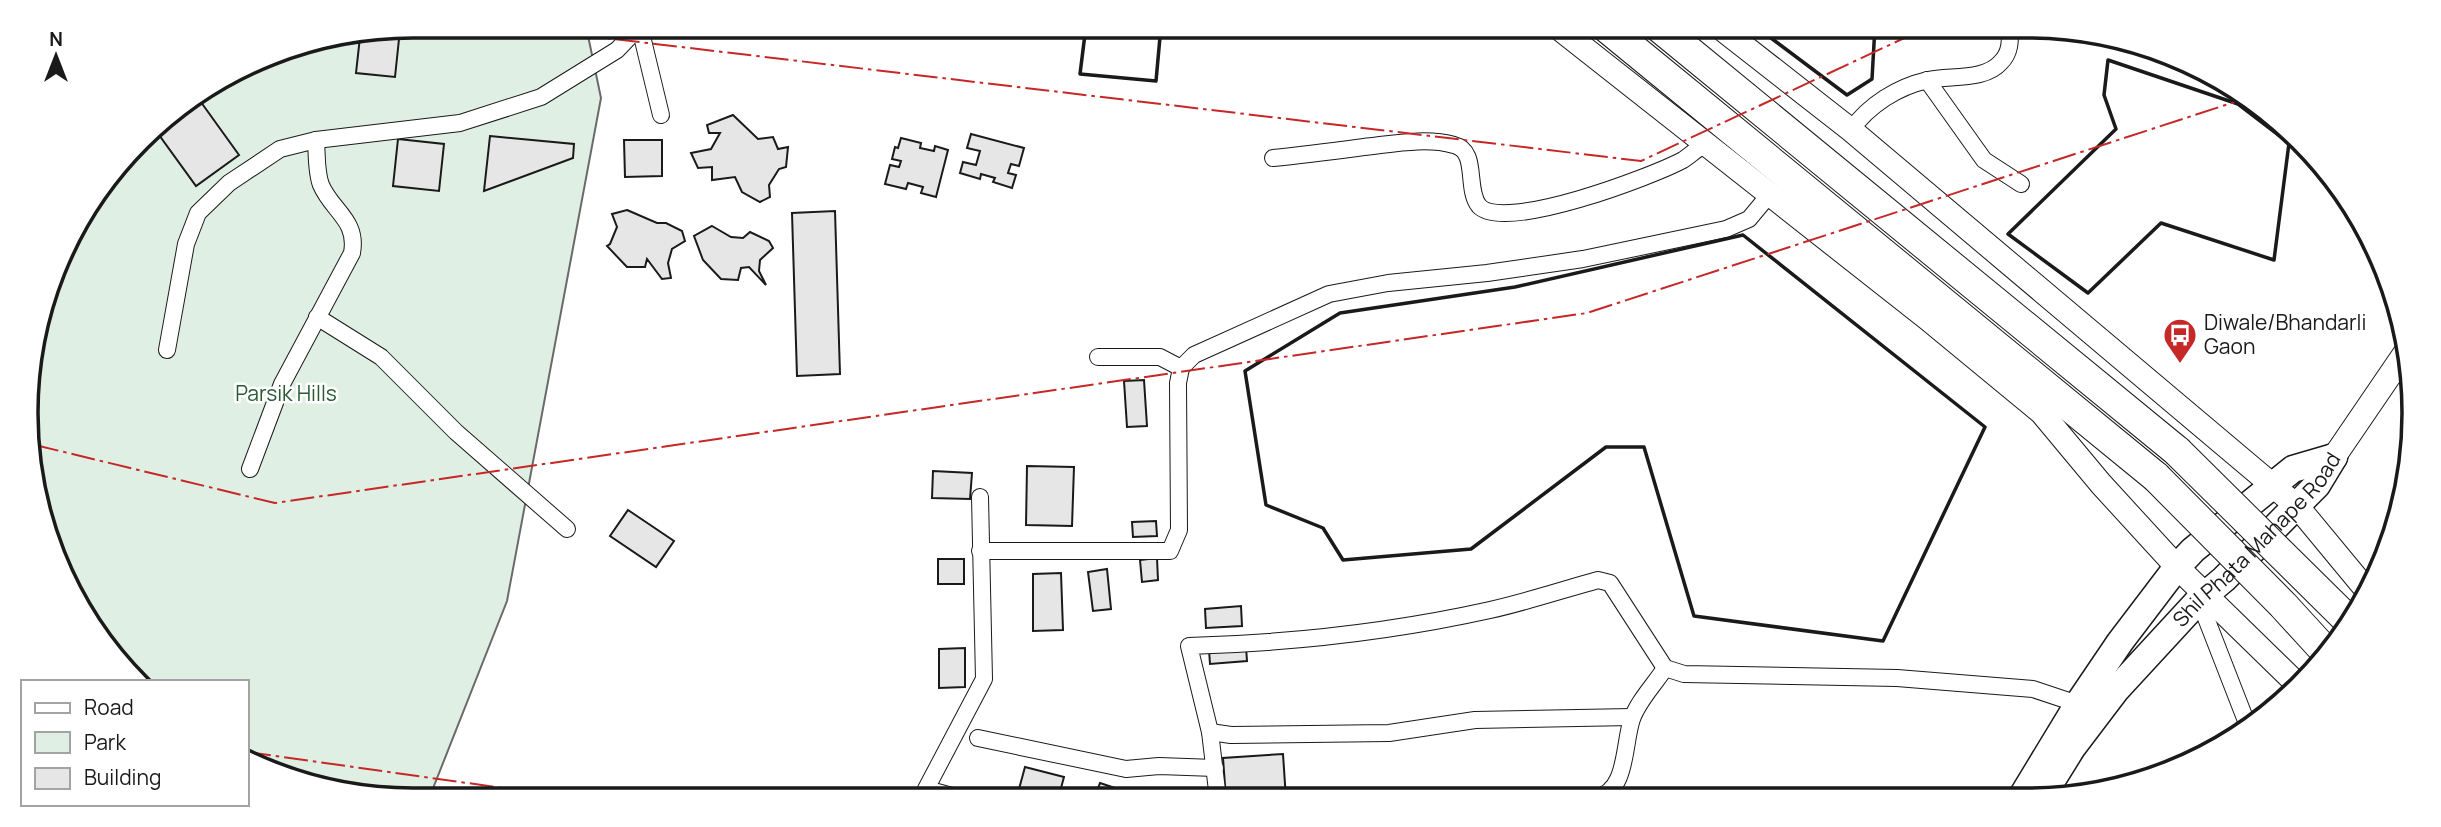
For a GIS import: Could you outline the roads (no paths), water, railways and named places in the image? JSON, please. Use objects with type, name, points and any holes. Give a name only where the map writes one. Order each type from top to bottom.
[{"type":"highway","points":[[1620,38],[2156,477],[2321,647]]},
{"type":"highway","points":[[1673,38],[2177,451],[2343,615]]},
{"type":"main road","name":"Shil Phata Mahape Road","points":[[2027,788],[2078,704],[2120,642],[2177,567],[2193,550],[2293,469],[2334,457]]},
{"type":"main road","name":"Shil Phata Mahape Road","points":[[2048,788],[2072,748],[2116,690],[2203,597],[2318,485],[2334,457]]},
{"type":"street","points":[[167,350],[186,244],[198,213],[229,183],[280,149],[316,140],[460,123],[541,97],[617,50],[629,38]]},
{"type":"street","points":[[643,38],[661,116]]},
{"type":"street","points":[[1571,38],[1928,319],[2041,412],[2101,484],[2203,597],[2292,680]]},
{"type":"street","points":[[1733,38],[1851,130],[2273,485],[2297,506],[2361,584]]},
{"type":"street","points":[[1851,130],[1883,98],[1927,80],[1982,73],[2000,64],[2009,50],[2010,38]]},
{"type":"street","points":[[1927,80],[1984,160],[2021,184]]},
{"type":"street","points":[[250,469],[282,384],[352,253],[355,238],[319,180],[316,140]]},
{"type":"street","points":[[1273,158],[1401,143],[1457,145],[1463,148],[1467,155],[1474,195],[1479,206],[1492,213],[1525,211],[1608,191],[1683,159],[1704,144]]},
{"type":"street","points":[[980,551],[1170,551],[1179,530],[1178,412],[1181,368],[1194,355],[1329,294],[1583,259],[1726,229],[1749,219],[1769,195]]},
{"type":"street","points":[[317,317],[381,357],[456,432],[567,529]]},
{"type":"street","points":[[1098,357],[1160,357],[1181,368]]},
{"type":"street","points":[[2334,457],[2398,362]]},
{"type":"street","points":[[927,788],[984,678],[979,497]]},
{"type":"street","points":[[1217,788],[1210,732],[1189,646],[1298,641],[1397,626],[1490,610],[1598,580],[1610,583],[1665,668],[1684,674],[1897,678],[2034,689],[2078,704]]},
{"type":"street","points":[[2203,597],[2245,718]]},
{"type":"street","points":[[1613,788],[1618,783],[1632,717],[1665,668]]},
{"type":"street","points":[[1210,732],[1231,735],[1389,733],[1475,720],[1632,717]]},
{"type":"street","points":[[978,738],[1126,769],[1159,766],[1215,768]]},
{"type":"place","name":"Diwale/Bhandarli Gaon","points":[[2180,365]]},
{"type":"park label","name":"Parsik Hills","points":[[286,394]]}]
